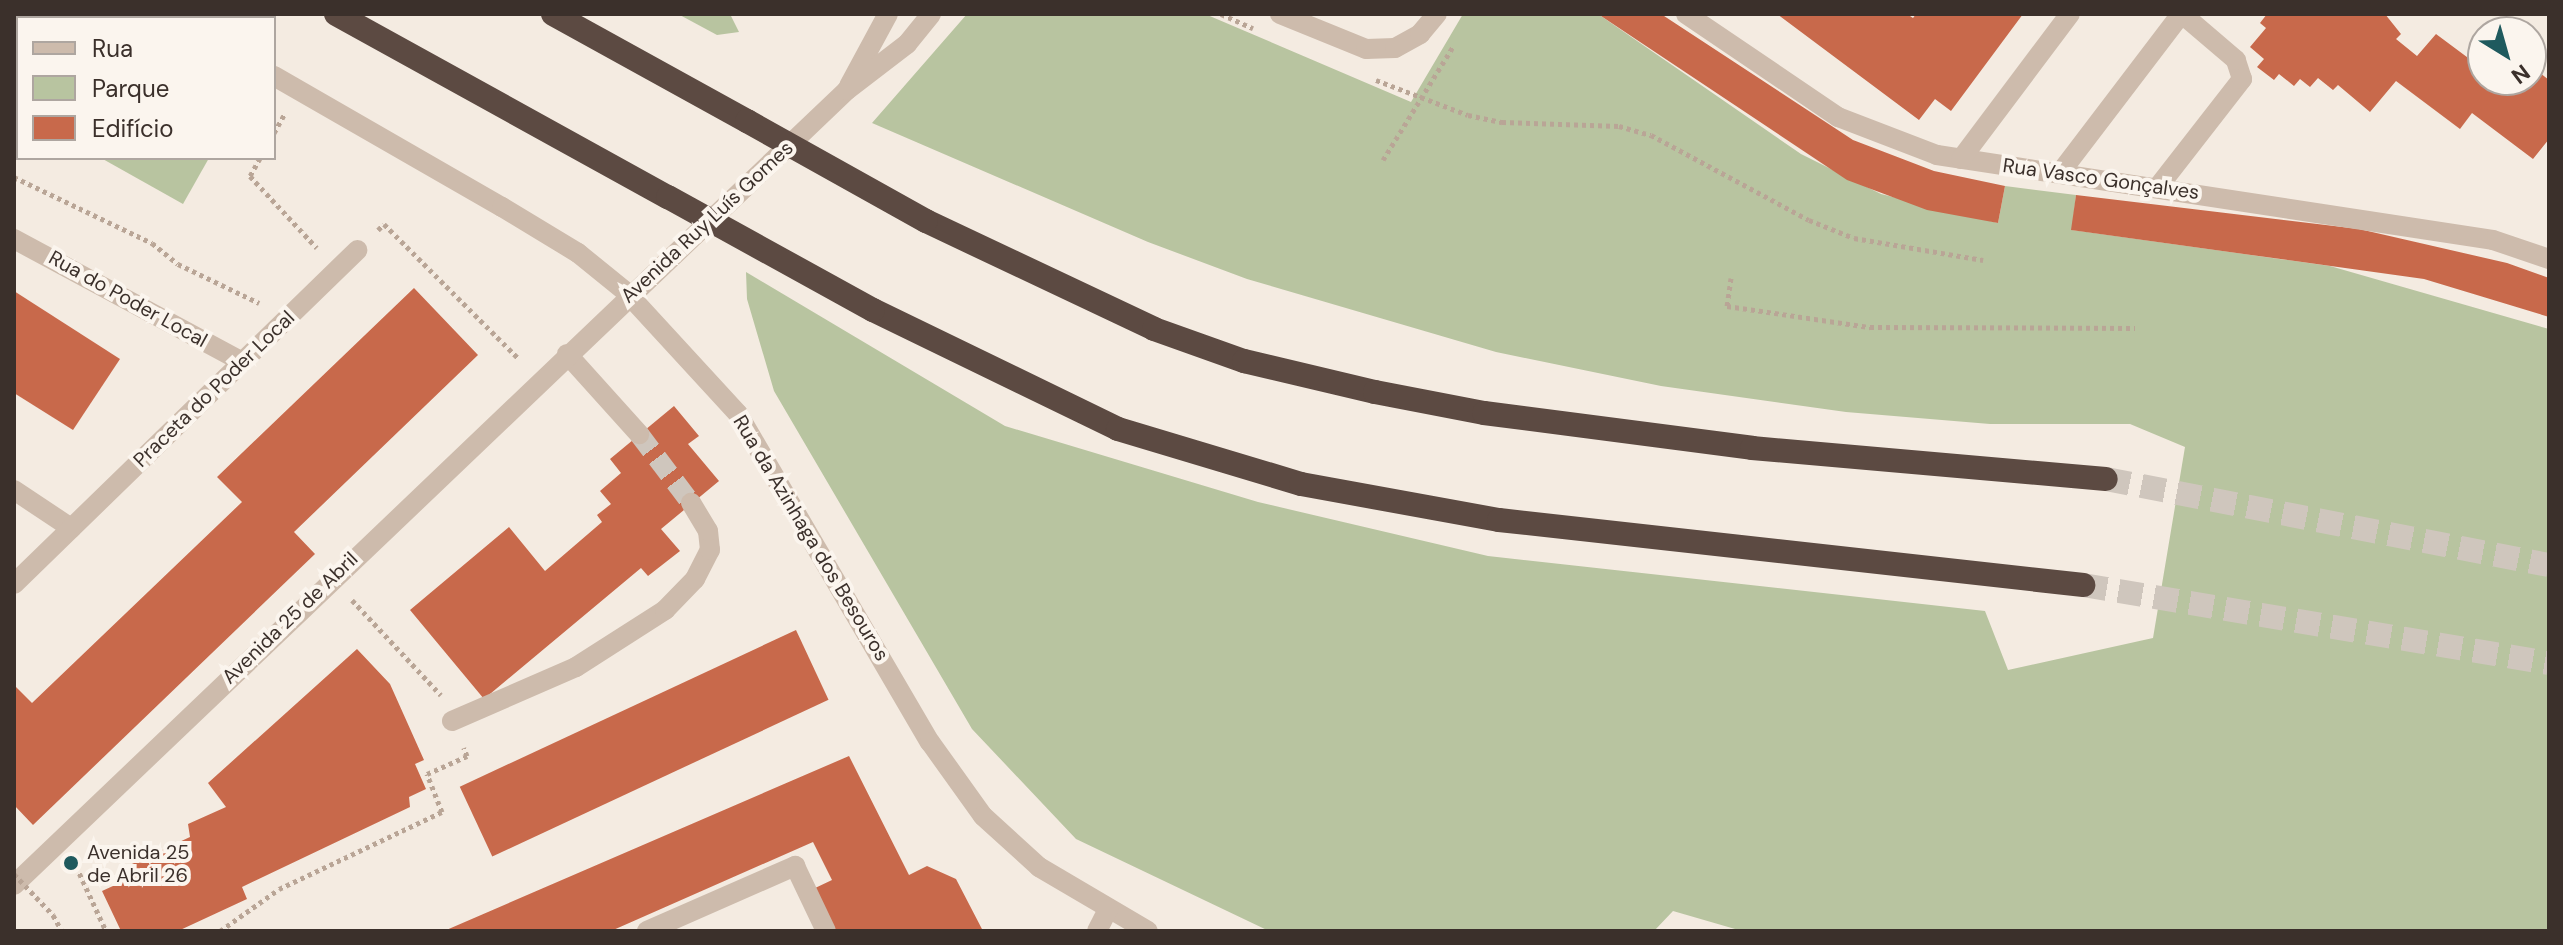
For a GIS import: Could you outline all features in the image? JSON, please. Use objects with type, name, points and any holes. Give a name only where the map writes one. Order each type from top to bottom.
[{"type":"highway","points":[[336,14],[873,310],[1118,429],[1301,484],[1499,520],[2083,585]]},
{"type":"highway","points":[[553,14],[926,221],[1154,329],[1244,361],[1375,392],[1484,413],[1752,448],[2106,479]]},
{"type":"street","name":"Avenida Ruy Luís Gomes","points":[[847,90],[888,14]]},
{"type":"street","name":"Avenida Ruy Luís Gomes","points":[[567,354],[847,90],[881,69],[931,14]]},
{"type":"street","points":[[1280,14],[1366,49],[1395,48],[1420,34],[1437,14]]},
{"type":"street","name":"Rua Vasco Gonçalves","points":[[1686,14],[1838,117],[1961,159],[2493,240],[2549,259]]},
{"type":"street","points":[[1961,159],[2070,14]]},
{"type":"street","points":[[2060,173],[2182,14],[2236,60],[2242,79],[2158,187]]},
{"type":"street","name":"Rua da Azinhaga dos Besouros","points":[[276,77],[578,253],[626,292],[738,414],[955,780],[1012,845],[1108,909],[1148,931]]},
{"type":"street","name":"Rua do Poder Local","points":[[14,239],[241,361]]},
{"type":"street","name":"Praceta do Poder Local","points":[[14,584],[357,250]]},
{"type":"street","points":[[567,354],[639,434]]},
{"type":"street","name":"Avenida 25 de Abril","points":[[14,885],[567,354]]},
{"type":"street","points":[[14,490],[71,528]]},
{"type":"street","points":[[452,721],[576,667],[665,610],[695,579],[710,550],[708,531],[691,503]]},
{"type":"street","points":[[647,931],[795,866],[826,931]]},
{"type":"street","points":[[1097,931],[1108,909]]},
{"type":"path","points":[[1221,14],[1262,31]]},
{"type":"path","points":[[1383,160],[1458,38]]},
{"type":"path","points":[[1372,78],[1421,99],[1502,122],[1619,126],[1691,154],[1809,220],[1854,238],[1983,260]]},
{"type":"path","points":[[259,160],[250,176],[337,269]]},
{"type":"path","points":[[14,177],[152,243],[178,264],[265,306]]},
{"type":"path","points":[[384,224],[516,361],[526,352]]},
{"type":"path","points":[[1731,278],[1727,306],[1870,327],[2135,328]]},
{"type":"path","points":[[220,931],[279,889],[442,812],[427,774],[467,756],[436,684],[331,578]]},
{"type":"path","points":[[63,838],[106,931]]},
{"type":"path","points":[[14,874],[53,915],[62,931]]},
{"type":"green space","points":[[678,14],[730,14],[739,32],[717,35]]},
{"type":"green space","points":[[967,14],[1205,14],[1411,102],[1463,14],[1598,14],[1801,154],[1881,194],[1998,223],[2005,186],[2076,195],[2072,230],[2330,266],[2549,329],[2549,931],[1742,931],[1673,911],[1654,931],[1269,931],[1076,839],[972,729],[774,391],[747,299],[746,272],[1005,426],[1258,502],[1488,556],[1985,611],[2008,670],[2153,638],[2185,447],[2130,424],[1990,424],[1846,412],[1661,386],[1496,352],[1247,279],[1148,242],[872,123]]},
{"type":"green space","points":[[105,160],[208,160],[183,204]]},
{"type":"building","points":[[1598,14],[1661,14],[1853,140],[1934,171],[2005,186],[1998,223],[1927,210],[1847,180]]},
{"type":"building","points":[[1777,14],[1907,14],[1913,18],[1916,14],[2023,14],[1951,111],[1935,99],[1919,120]]},
{"type":"building","points":[[2267,14],[2385,14],[2401,34],[2396,39],[2417,56],[2436,34],[2467,57],[2467,96],[2547,96],[2547,78],[2549,139],[2533,159],[2472,113],[2460,129],[2396,81],[2370,112],[2338,85],[2333,90],[2318,78],[2310,87],[2300,79],[2294,86],[2279,74],[2274,80],[2257,67],[2264,59],[2250,47],[2266,28],[2260,23]]},
{"type":"building","points":[[2076,195],[2359,229],[2507,263],[2549,278],[2549,317],[2424,279],[2071,230]]},
{"type":"building","points":[[414,288],[478,355],[294,532],[315,554],[33,825],[14,805],[14,685],[32,703],[242,502],[217,477]]},
{"type":"building","points":[[14,291],[120,359],[73,430],[14,393]]},
{"type":"building","points":[[674,406],[699,436],[688,444],[719,481],[661,529],[680,551],[648,576],[641,568],[484,699],[410,610],[509,527],[545,571],[602,522],[597,515],[611,504],[600,491],[621,473],[610,459]]},
{"type":"building","points":[[796,630],[829,700],[492,857],[460,787]]},
{"type":"building","points":[[357,649],[390,684],[424,760],[415,764],[426,789],[409,797],[410,807],[242,887],[247,899],[178,931],[121,931],[102,891],[124,881],[119,870],[190,837],[188,824],[226,807],[208,783]]},
{"type":"building","points":[[849,756],[909,875],[927,866],[956,879],[983,931],[834,931],[813,889],[832,880],[813,842],[611,931],[444,931]]},
{"type":"tunnel","points":[[639,434],[691,503]]},
{"type":"tunnel","points":[[2106,479],[2549,565]]},
{"type":"tunnel","points":[[2083,585],[2549,663]]},
{"type":"place","name":"Avenida 25 de Abril 26","points":[[71,863]]}]
